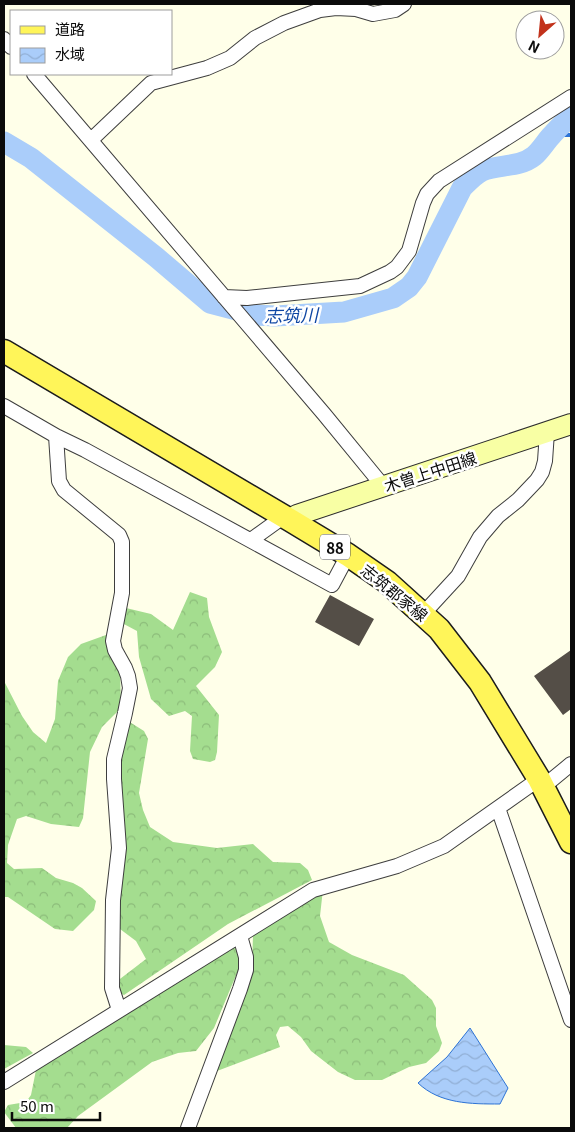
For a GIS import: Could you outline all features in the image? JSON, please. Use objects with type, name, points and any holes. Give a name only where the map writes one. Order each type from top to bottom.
[{"type":"main road","name":"志筑郡家線","points":[[4,351],[287,518],[348,555],[387,582],[439,629],[480,682],[541,783],[570,838]]},
{"type":"main road","name":"木曽上中田線","points":[[287,518],[571,424]]},
{"type":"street","points":[[91,140],[151,83],[207,68],[230,58],[255,38],[284,23],[320,10],[336,8],[356,9],[373,14],[395,10],[404,4]]},
{"type":"street","points":[[35,75],[318,406],[383,486]]},
{"type":"street","points":[[225,298],[247,298],[360,286],[390,272],[397,267],[409,251],[423,203],[427,194],[439,181],[571,97]]},
{"type":"street","points":[[4,406],[332,585],[348,555]]},
{"type":"street","points":[[423,614],[458,576],[480,537],[498,516],[518,500],[537,480],[542,472],[545,461],[547,432]]},
{"type":"street","points":[[56,436],[59,481],[64,490],[119,535],[122,542],[122,593],[113,641],[115,650],[128,676],[130,688],[114,759],[119,848],[113,900],[112,988],[119,1010]]},
{"type":"street","points":[[250,540],[287,518]]},
{"type":"street","points":[[4,1082],[313,890],[397,866],[444,846],[498,808],[571,764]]},
{"type":"street","points":[[498,808],[571,1020]]},
{"type":"street","points":[[188,1128],[246,970],[246,957],[240,936]]},
{"type":"green space","points":[[190,592],[207,598],[209,617],[222,652],[215,667],[196,686],[219,715],[217,752],[215,760],[210,762],[193,759],[190,751],[192,716],[185,711],[169,716],[151,699],[139,657],[137,631],[122,623],[126,608],[151,614],[173,630]]},
{"type":"green space","points":[[106,635],[111,653],[120,669],[121,708],[102,727],[90,752],[83,818],[79,827],[51,824],[26,816],[17,819],[8,845],[7,863],[14,869],[42,868],[56,878],[82,888],[96,901],[94,910],[73,931],[55,929],[8,897],[4,897],[4,681],[22,716],[33,732],[46,743],[55,719],[58,681],[68,657],[81,644]]},
{"type":"green space","points":[[128,721],[144,731],[148,739],[139,793],[150,827],[173,842],[217,848],[253,844],[273,862],[300,863],[308,870],[312,880],[228,924],[124,995],[116,991],[116,982],[146,959],[136,941],[116,926],[121,745]]},
{"type":"green space","points":[[323,889],[320,916],[329,942],[352,955],[404,975],[432,1000],[436,1008],[436,1026],[442,1043],[439,1051],[426,1063],[409,1067],[382,1080],[355,1080],[338,1072],[311,1051],[301,1037],[288,1026],[280,1027],[276,1035],[280,1047],[217,1071],[252,965],[253,935]]},
{"type":"green space","points":[[232,945],[239,952],[242,961],[214,1028],[196,1051],[178,1053],[152,1062],[78,1116],[67,1128],[16,1128],[4,1112],[8,1105],[26,1102],[31,1095],[36,1070]]},
{"type":"green space","points":[[4,1045],[26,1047],[33,1053],[4,1069]]},
{"type":"water","points":[[470,1028],[508,1088],[500,1104],[467,1103],[446,1099],[427,1090],[418,1083],[447,1057]]},
{"type":"building","points":[[330,595],[374,619],[359,646],[315,622]]},
{"type":"building","points":[[571,650],[571,709],[563,715],[534,676]]},
{"type":"waterway","name":"志筑川","points":[[4,142],[31,158],[156,257],[210,303],[256,315],[275,316],[344,312],[393,298],[409,287],[417,277],[462,188],[482,171],[528,160],[539,151],[554,132],[571,116]]},
{"type":"waterway","points":[[552,135],[571,135]]}]
